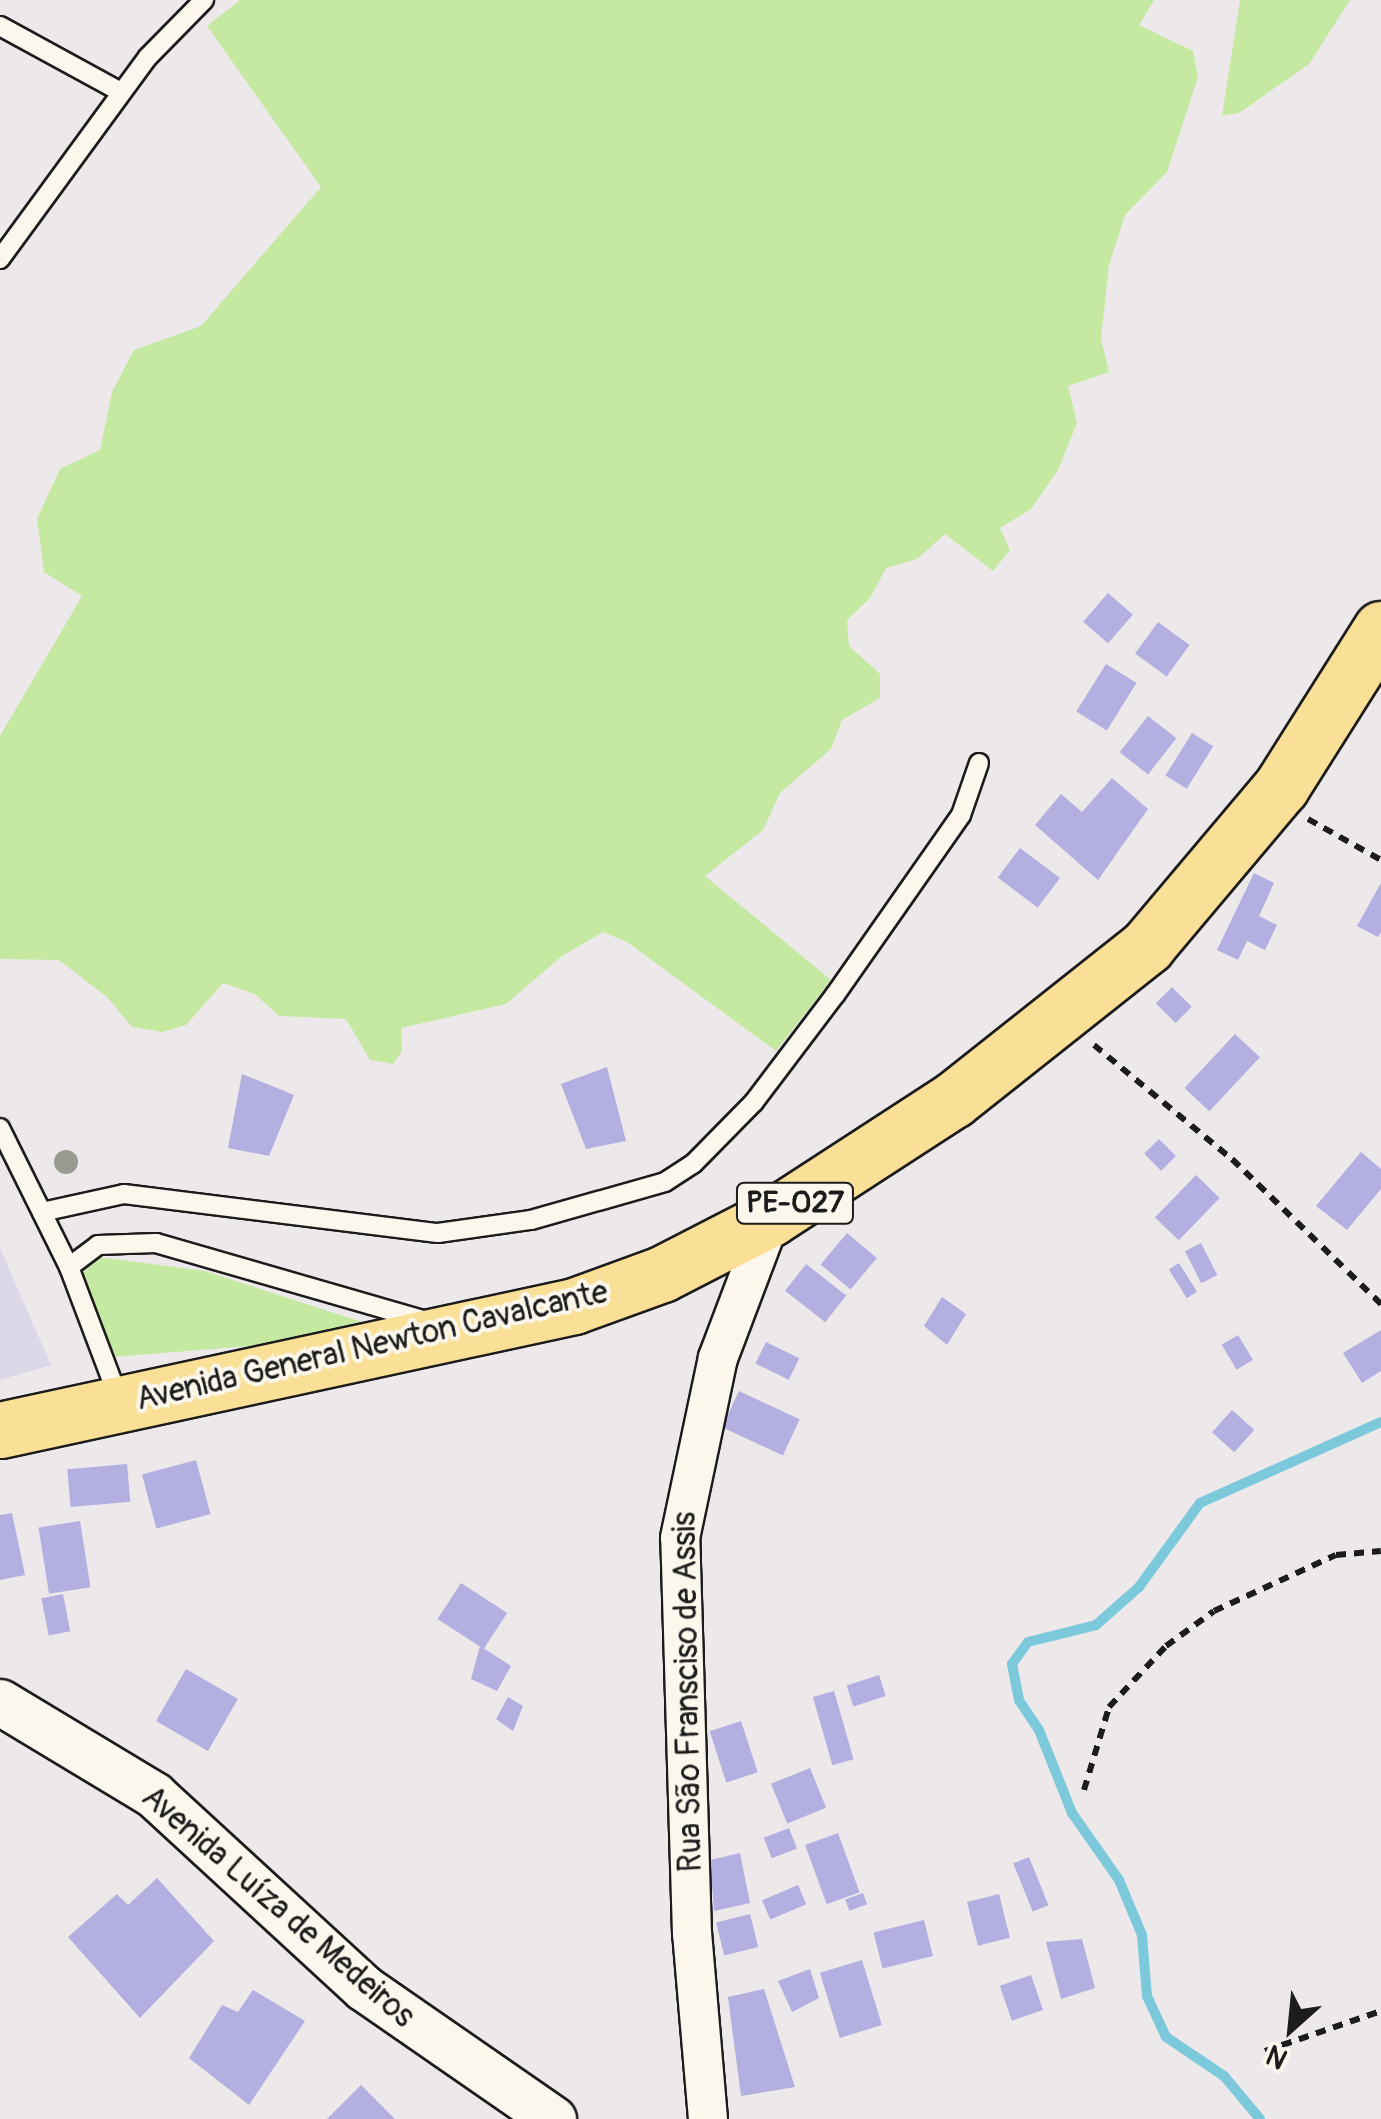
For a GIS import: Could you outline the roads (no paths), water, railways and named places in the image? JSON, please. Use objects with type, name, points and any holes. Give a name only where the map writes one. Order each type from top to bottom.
[{"type":"main road","name":"Avenida General Newton Cavalcante","points":[[0,1430],[574,1306],[662,1274],[770,1218],[937,1111],[1062,1018],[1146,946],[1213,876],[1281,787],[1381,629]]},
{"type":"street","name":"Rua São Fransciso de Assis","points":[[708,2119],[691,1914],[680,1538],[718,1358],[770,1218]]},
{"type":"street","name":"Avenida Luíza de Medeiros","points":[[0,1702],[44,1723],[154,1795],[364,1988],[552,2119]]},
{"type":"lane","points":[[0,259],[121,92],[204,0]]},
{"type":"lane","points":[[0,26],[121,92]]},
{"type":"lane","points":[[42,1212],[124,1194],[438,1233],[531,1220],[665,1182],[694,1164],[754,1102],[835,995],[960,815],[979,763]]},
{"type":"lane","points":[[0,1128],[69,1268],[121,1405]]},
{"type":"lane","points":[[69,1268],[98,1246],[156,1242],[460,1332]]},
{"type":"waterway","points":[[1260,2119],[1224,2076],[1166,2037],[1147,1996],[1142,1935],[1119,1880],[1072,1813],[1039,1730],[1019,1700],[1012,1664],[1028,1642],[1096,1625],[1139,1587],[1200,1503],[1381,1422]]}]
